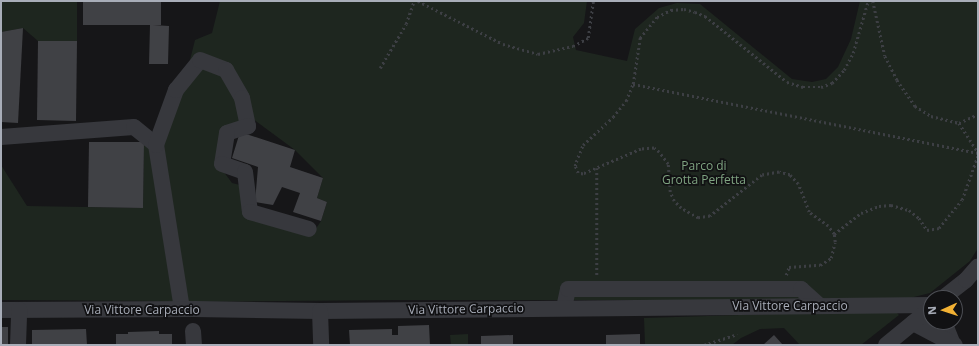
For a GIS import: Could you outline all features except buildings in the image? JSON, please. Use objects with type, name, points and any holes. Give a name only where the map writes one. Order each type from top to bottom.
[{"type":"street","points":[[182,309],[156,145],[176,90],[200,60],[226,70],[242,98],[248,126],[227,133],[222,164],[245,172],[250,212],[309,229]]},
{"type":"street","points":[[1,137],[134,127],[156,145]]},
{"type":"street","points":[[953,290],[966,280],[978,266]]},
{"type":"street","points":[[564,308],[568,290],[597,289],[801,289],[820,306]]},
{"type":"street","name":"Via Vittore Carpaccio","points":[[1,310],[182,309],[320,311],[820,306],[923,307]]},
{"type":"street","points":[[18,345],[19,310]]},
{"type":"street","points":[[320,311],[321,345]]},
{"type":"street","points":[[886,345],[923,314]]},
{"type":"street","points":[[912,323],[954,343]]},
{"type":"street","points":[[948,330],[954,343]]},
{"type":"path","points":[[380,68],[406,24],[414,1]]},
{"type":"path","points":[[418,1],[503,44],[538,54],[573,46],[588,38],[593,1]]},
{"type":"path","points":[[782,289],[789,267],[820,264],[831,258],[835,249],[834,234],[828,226],[809,212],[798,184],[790,175],[779,172],[762,175],[710,216],[698,218],[681,208],[674,201],[670,192],[668,164],[654,148],[642,148],[583,174],[578,173],[575,166],[578,152],[583,145],[622,108],[633,84],[640,38],[658,17],[670,10],[684,9],[706,16],[787,82],[803,87],[821,87],[827,85],[840,75],[848,62],[868,1]]},
{"type":"path","points":[[873,1],[885,56],[897,80],[915,106],[931,116],[959,123],[978,114]]},
{"type":"path","points":[[633,84],[978,153]]},
{"type":"path","points":[[959,123],[978,153]]},
{"type":"path","points":[[834,234],[861,213],[879,206],[891,205],[909,210],[919,218],[927,230],[939,228],[962,200],[978,153]]},
{"type":"path","points":[[597,168],[597,289]]},
{"type":"path","points":[[704,345],[737,334]]},
{"type":"green space","points":[[1,1],[77,1],[77,41],[38,41],[23,28],[1,32]]},
{"type":"green space","name":"Parco di Grotta Perfetta","points":[[220,1],[587,1],[584,23],[573,37],[576,50],[627,61],[635,29],[659,8],[677,3],[700,4],[792,79],[812,82],[826,79],[838,67],[851,39],[860,1],[978,1],[978,248],[970,261],[934,290],[923,290],[923,295],[902,300],[398,300],[188,302],[161,148],[179,91],[201,63],[225,71],[240,98],[242,126],[218,164],[232,183],[244,186],[249,215],[313,233],[321,221],[327,202],[317,198],[323,178],[295,150],[253,119],[228,68],[190,60],[195,40],[212,33]]},
{"type":"green space","points":[[144,142],[152,147],[175,301],[1,300],[1,165],[27,206],[143,208]]},
{"type":"green space","points":[[894,310],[899,315],[861,345],[800,345],[784,328],[760,329],[741,338],[732,345],[645,345],[644,318]]},
{"type":"green space","points":[[468,334],[468,345],[451,345],[450,335]]}]
